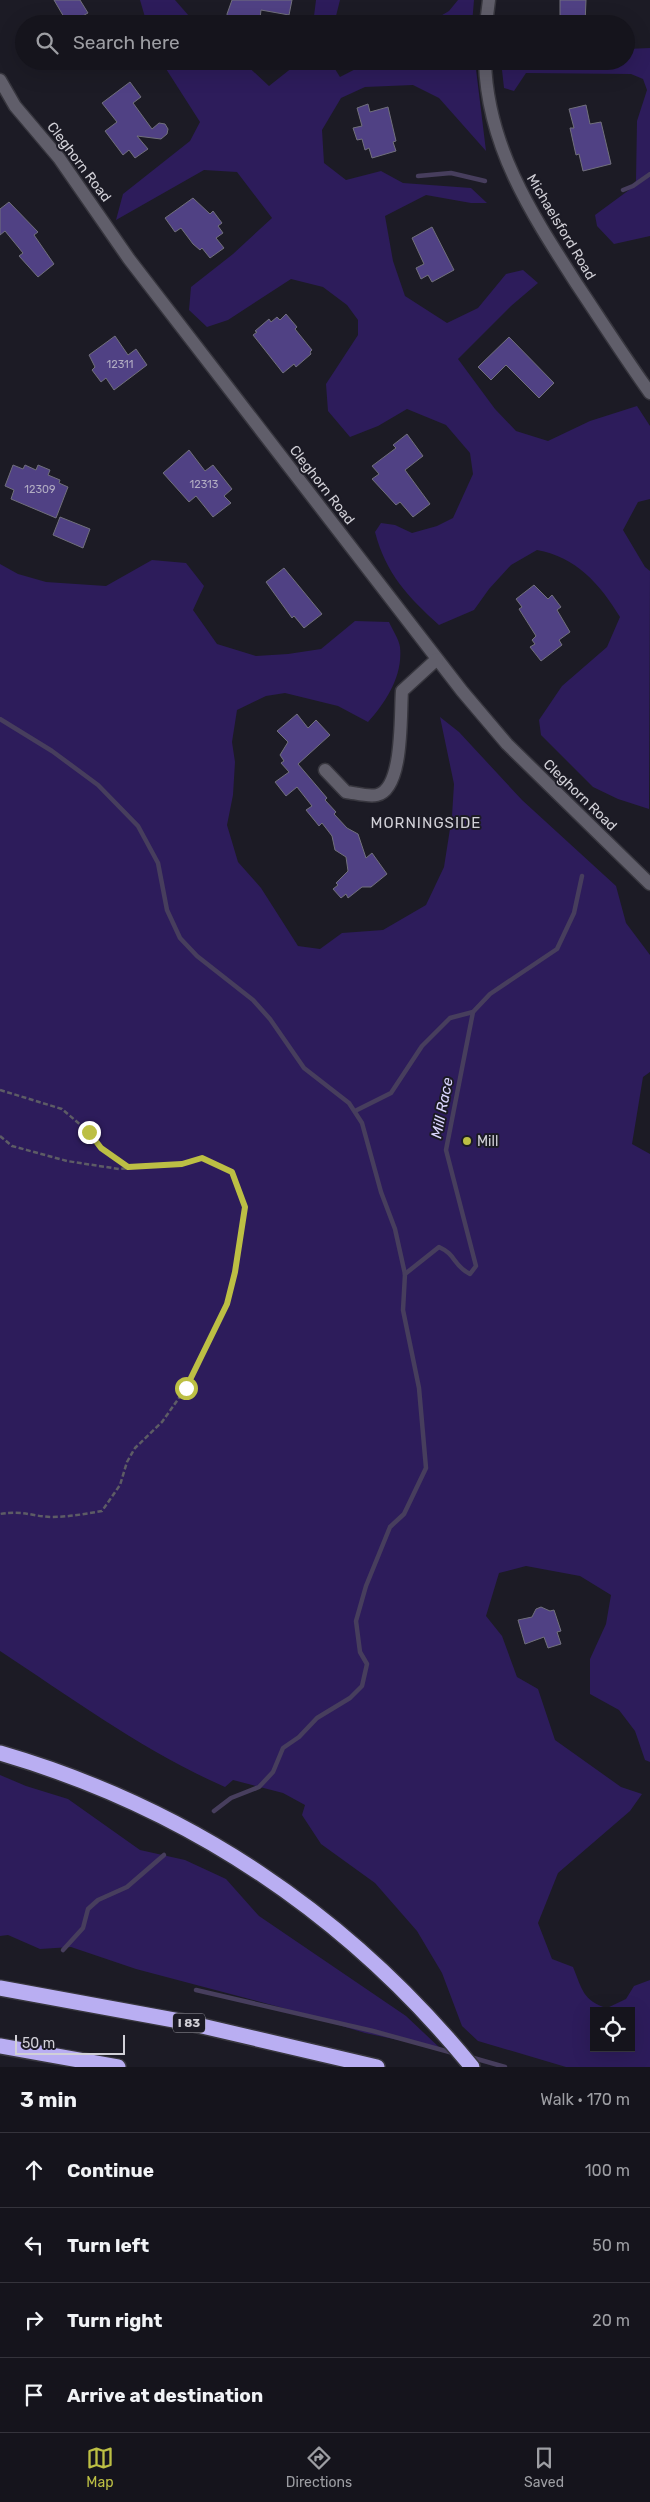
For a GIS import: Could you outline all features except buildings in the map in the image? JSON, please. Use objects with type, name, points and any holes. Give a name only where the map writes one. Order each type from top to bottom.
[{"type":"highway","points":[[0,1753],[100,1787],[138,1803],[198,1834],[245,1863],[296,1897],[363,1952],[408,1994],[472,2067]]},
{"type":"highway","name":"I 83","points":[[0,1988],[185,2022],[377,2067]]},
{"type":"highway","points":[[0,2046],[118,2067]]},
{"type":"street","points":[[487,15],[489,0]]},
{"type":"street","name":"Michaelsford Road","points":[[486,70],[489,106],[500,148],[516,185],[537,223],[650,393]]},
{"type":"street","name":"Cleghorn Road","points":[[0,80],[15,106],[58,158],[129,259],[437,659],[507,744],[650,884]]},
{"type":"street","points":[[325,770],[346,792],[377,795],[389,787],[396,774],[402,691],[437,659]]},
{"type":"path","points":[[0,1090],[62,1109],[89,1132],[101,1148],[128,1167]]},
{"type":"path","points":[[0,1136],[12,1146],[67,1162],[119,1168],[182,1164],[202,1158],[232,1172],[245,1207],[235,1272],[227,1304],[186,1388],[162,1422],[135,1448],[127,1462],[120,1484],[102,1511],[79,1516],[49,1516],[18,1511],[0,1514]]},
{"type":"shaded area","points":[[140,0],[175,0],[188,15],[144,15]]},
{"type":"shaded area","points":[[316,0],[340,0],[336,15],[314,15]]},
{"type":"shaded area","points":[[458,0],[474,0],[473,15],[442,15],[449,11]]},
{"type":"shaded area","points":[[650,48],[650,236],[614,244],[597,226],[595,215],[629,190],[636,181],[637,121],[647,90],[643,79],[631,74],[526,73],[514,91],[504,88],[502,70],[635,70],[635,49]]},
{"type":"shaded area","points":[[167,70],[252,70],[269,86],[289,70],[336,70],[340,77],[354,70],[476,70],[486,151],[439,98],[413,85],[365,87],[341,98],[322,130],[324,163],[346,180],[381,171],[403,183],[471,188],[487,203],[471,203],[426,195],[385,216],[393,261],[405,296],[447,323],[478,308],[506,274],[523,270],[538,283],[511,306],[458,359],[495,409],[516,431],[548,441],[590,421],[637,406],[650,426],[650,499],[638,502],[623,530],[645,567],[650,571],[649,809],[618,799],[593,787],[541,735],[539,720],[562,686],[607,647],[620,617],[604,594],[586,574],[564,559],[537,550],[511,565],[489,589],[474,610],[439,625],[417,605],[392,572],[385,560],[375,532],[381,523],[395,525],[412,533],[437,526],[453,518],[473,474],[470,453],[446,425],[407,409],[378,426],[350,437],[328,411],[326,384],[358,335],[358,320],[347,305],[323,287],[291,279],[228,320],[207,327],[189,310],[191,287],[233,254],[272,218],[237,172],[204,170],[116,220],[123,194],[190,141],[200,122]]},
{"type":"shaded area","points":[[152,560],[186,563],[204,586],[193,610],[217,644],[256,656],[321,649],[355,621],[389,622],[400,647],[399,668],[387,697],[368,722],[338,706],[285,693],[266,696],[237,710],[232,742],[235,762],[233,795],[227,825],[238,862],[261,888],[298,946],[320,949],[342,933],[383,930],[426,905],[444,867],[452,816],[454,784],[440,717],[459,732],[522,800],[616,886],[626,923],[650,955],[650,1072],[643,1077],[632,1144],[650,1154],[650,1762],[645,1760],[635,1731],[619,1710],[590,1694],[590,1659],[606,1624],[611,1595],[580,1576],[526,1566],[499,1573],[486,1616],[502,1636],[517,1677],[538,1689],[555,1740],[621,1787],[642,1794],[630,1811],[558,1873],[538,1923],[552,1959],[573,1967],[584,1993],[593,2002],[604,2007],[590,2007],[590,2052],[635,2052],[635,2007],[609,2007],[626,1999],[634,1986],[650,1980],[650,2067],[566,2067],[478,2041],[462,2026],[442,1973],[417,1931],[375,1883],[321,1844],[302,1815],[305,1805],[283,1793],[233,1780],[225,1787],[195,1773],[110,1724],[0,1651],[0,564],[18,574],[46,582],[106,586]]},
{"type":"shaded area","points":[[0,1775],[26,1786],[68,1799],[140,1850],[185,1860],[226,1879],[259,1916],[406,2016],[441,2049],[365,2033],[283,2008],[136,1969],[71,1947],[40,1949],[8,1935],[0,1936]]},
{"type":"waterway","points":[[418,176],[451,173],[485,181]]},
{"type":"waterway","points":[[623,190],[633,186],[650,174]]},
{"type":"waterway","points":[[0,719],[52,751],[98,785],[138,826],[158,863],[167,910],[180,938],[197,956],[253,1000],[270,1019],[304,1068],[349,1103],[362,1123],[381,1192],[395,1229],[405,1274],[403,1310],[419,1388],[426,1468],[404,1514],[390,1527],[366,1586],[356,1621],[360,1652],[367,1664],[362,1686],[350,1698],[317,1718],[299,1737],[283,1748],[273,1772],[259,1787],[231,1798],[214,1811]]},
{"type":"waterway","points":[[355,1111],[391,1093],[422,1046],[450,1018],[473,1012],[490,994],[557,949],[574,913],[582,876]]},
{"type":"waterway","name":"Mill Race","points":[[405,1274],[439,1247],[449,1253],[464,1271],[470,1274],[476,1266],[446,1150],[473,1012]]},
{"type":"waterway","points":[[63,1950],[83,1928],[88,1909],[98,1900],[127,1887],[164,1855]]},
{"type":"waterway","points":[[196,1990],[373,2031],[453,2053]]},
{"type":"waterway","points":[[470,2057],[505,2067]]},
{"type":"place","name":"Mill","points":[[467,1141]]},
{"type":"district","name":"MORNINGSIDE","points":[[426,823]]},
{"type":"route","points":[[89,1132],[101,1148],[128,1167],[182,1164],[202,1158],[232,1172],[245,1207],[235,1272],[227,1304],[207,1341],[186,1388]]}]
